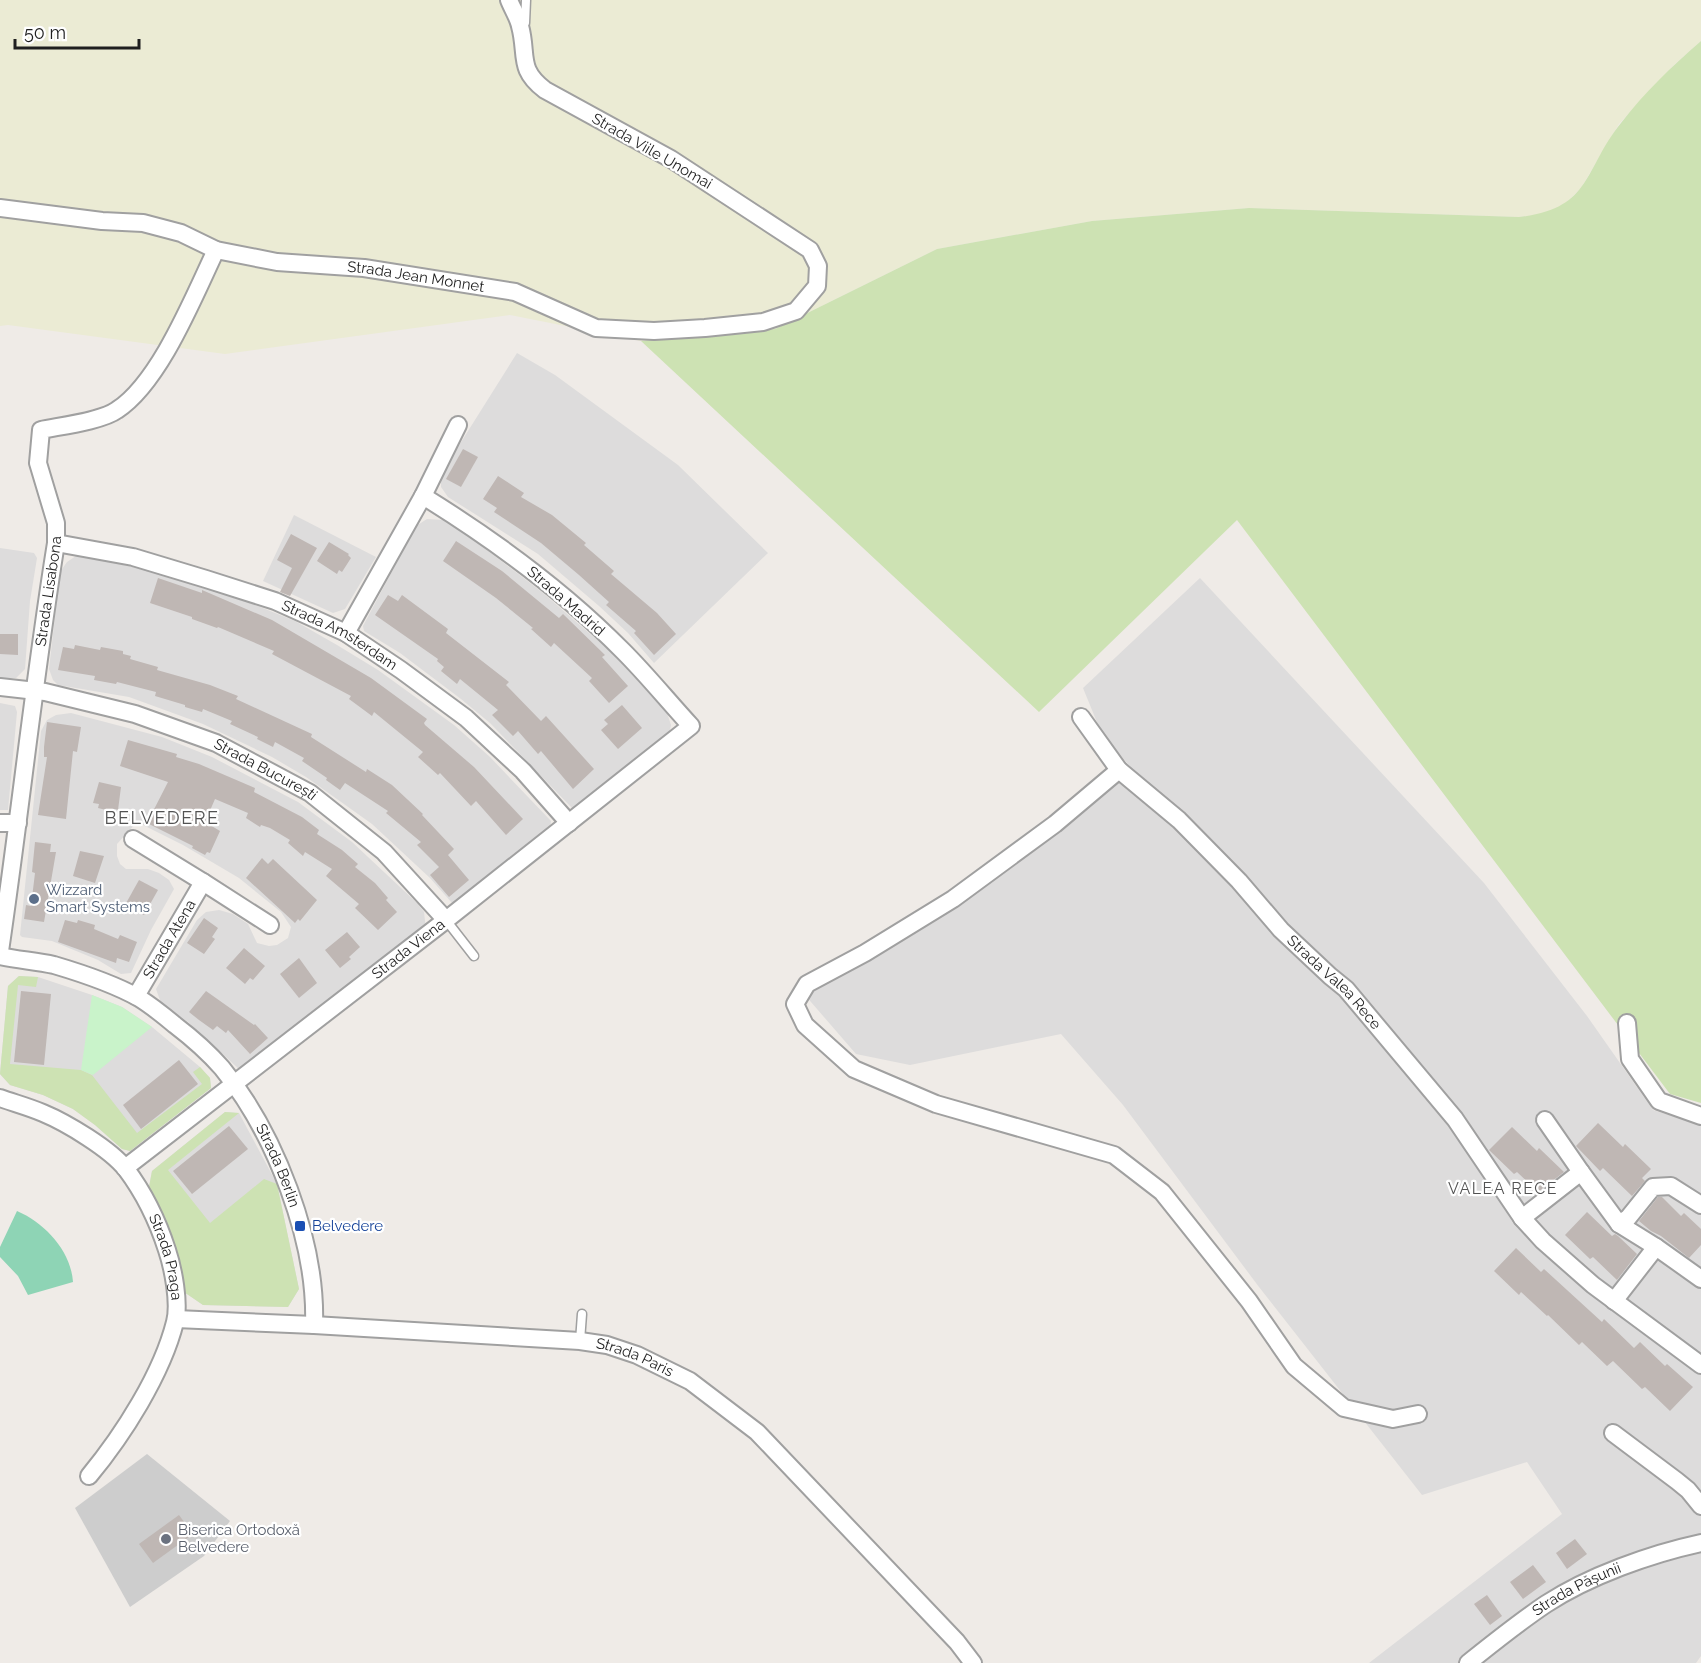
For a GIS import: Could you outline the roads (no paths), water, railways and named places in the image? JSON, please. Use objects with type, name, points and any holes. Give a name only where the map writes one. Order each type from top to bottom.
[{"type":"street","name":"Strada Viile Unomai","points":[[508,0],[520,25],[525,63],[531,80],[545,90],[671,159],[810,250],[818,266],[818,286]]},
{"type":"street","name":"Strada Jean Monnet","points":[[0,208],[102,221],[143,223],[181,232],[216,250],[277,262],[363,268],[515,292],[596,328],[654,331],[763,322],[796,311],[818,286]]},
{"type":"street","name":"Strada Lisabona","points":[[0,951],[34,690],[56,543],[56,523],[38,463],[41,430],[116,412],[130,399],[161,360],[216,250]]},
{"type":"street","points":[[346,633],[423,496],[458,425]]},
{"type":"street","name":"Strada Madrid","points":[[423,496],[488,538],[548,584],[623,650],[691,726]]},
{"type":"street","name":"Strada Amsterdam","points":[[56,543],[133,557],[206,579],[275,601],[346,633],[466,718],[523,771],[569,822]]},
{"type":"street","name":"Strada București","points":[[0,687],[34,690],[135,714],[216,743],[310,793],[384,852],[446,920]]},
{"type":"street","name":"Strada Valea Rece","points":[[1081,717],[1119,770],[1179,820],[1239,881],[1281,930],[1346,988],[1455,1119],[1522,1218],[1544,1241],[1614,1301],[1701,1365]]},
{"type":"street","name":"Strada Viena","points":[[125,1168],[446,920],[691,726]]},
{"type":"street","points":[[1119,770],[1055,824],[953,899],[865,953],[807,984],[795,1004],[805,1025],[854,1069],[936,1104],[1114,1155],[1162,1192],[1249,1301],[1294,1366],[1344,1408],[1393,1419],[1418,1414]]},
{"type":"street","points":[[0,823],[18,823]]},
{"type":"street","name":"Strada Atena","points":[[133,839],[270,925]]},
{"type":"street","name":"Strada Atena","points":[[136,996],[203,882]]},
{"type":"street","name":"Strada Berlin","points":[[0,956],[52,965],[136,996],[151,1005],[203,1048],[243,1097],[277,1158],[307,1251],[314,1325]]},
{"type":"street","points":[[1627,1023],[1630,1059],[1659,1101],[1701,1116]]},
{"type":"street","name":"Strada Praga","points":[[0,1098],[44,1114],[74,1130],[93,1141],[125,1168],[159,1224],[174,1271],[176,1319],[167,1347],[130,1420],[112,1448],[89,1476]]},
{"type":"street","points":[[1545,1120],[1619,1224],[1701,1279]]},
{"type":"street","points":[[1522,1218],[1581,1172]]},
{"type":"street","points":[[1619,1224],[1628,1218],[1653,1187],[1671,1186],[1701,1205]]},
{"type":"street","points":[[1614,1301],[1656,1247]]},
{"type":"street","name":"Strada Paris","points":[[176,1319],[580,1341],[607,1345],[637,1354],[690,1381],[757,1432],[957,1642],[973,1663]]},
{"type":"street","points":[[1613,1433],[1688,1490],[1701,1506]]},
{"type":"street","name":"Strada Pășunii","points":[[1468,1663],[1548,1603],[1608,1572],[1677,1548],[1701,1544]]},
{"type":"lane","points":[[520,25],[525,23],[526,0]]},
{"type":"lane","name":"Strada București","points":[[446,920],[474,956]]},
{"type":"lane","points":[[580,1341],[582,1314]]},
{"type":"place","name":"Wizzard Smart Systems","points":[[34,899]]},
{"type":"place","name":"Belvedere","points":[[300,1226]]},
{"type":"place","name":"Biserica Ortodoxă Belvedere","points":[[166,1539]]},
{"type":"district","name":"BELVEDERE","points":[[162,817]]},
{"type":"district","name":"VALEA RECE","points":[[1503,1188]]}]
